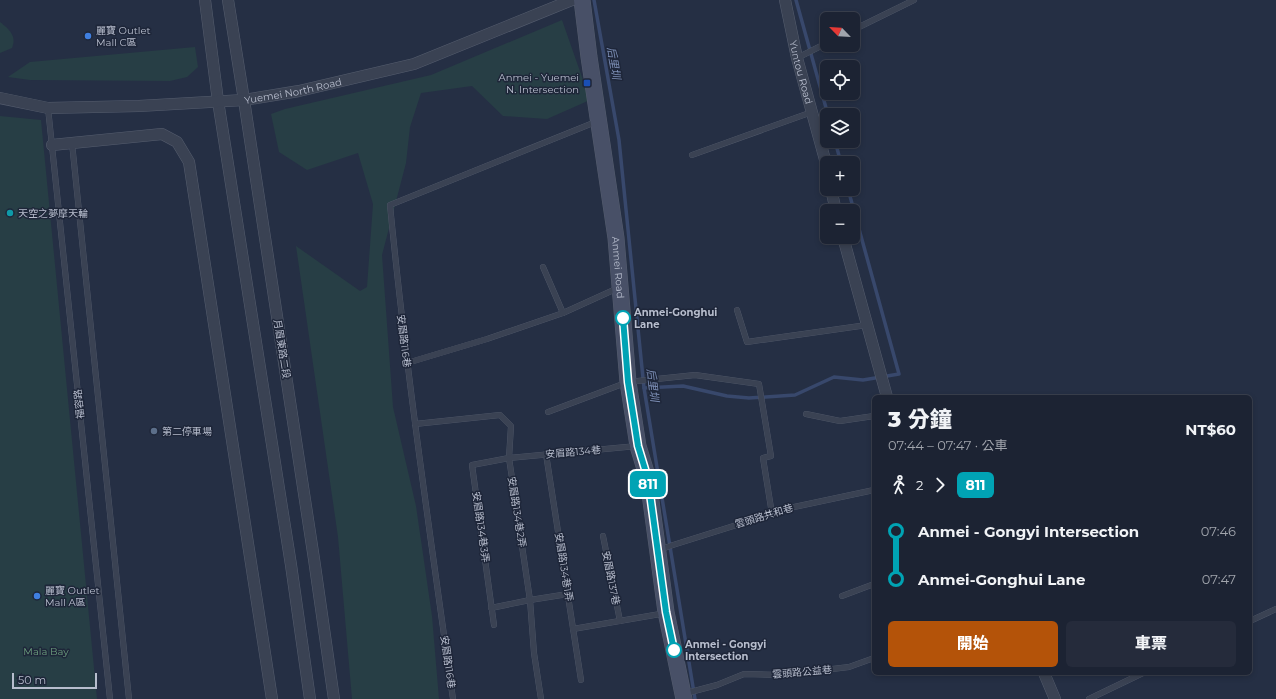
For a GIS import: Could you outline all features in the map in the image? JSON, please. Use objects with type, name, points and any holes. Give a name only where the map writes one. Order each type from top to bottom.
[{"type":"street","points":[[205,0],[218,101],[291,565],[310,699]]},
{"type":"street","name":"月眉東路二段","points":[[228,0],[334,699]]},
{"type":"street","name":"Yuemei North Road","points":[[0,98],[48,108],[139,106],[244,100],[299,91],[414,64],[572,0]]},
{"type":"street","name":"Anmei Road","points":[[582,0],[616,238],[628,382],[638,446],[648,479],[666,612],[683,696]]},
{"type":"street","name":"Yuntou Road","points":[[785,0],[797,58],[824,156]]},
{"type":"street","points":[[52,144],[162,134],[177,142],[189,162],[272,699]]},
{"type":"street","points":[[845,244],[886,395]]},
{"type":"street","points":[[1045,675],[1055,699]]},
{"type":"lane","points":[[860,27],[914,0]]},
{"type":"lane","points":[[797,58],[820,46]]},
{"type":"lane","name":"福容路","points":[[48,108],[110,699]]},
{"type":"lane","points":[[692,155],[812,112]]},
{"type":"lane","name":"安眉路116巷","points":[[453,699],[398,294],[390,205],[599,121]]},
{"type":"lane","points":[[72,143],[129,699]]},
{"type":"lane","points":[[543,267],[563,313]]},
{"type":"lane","points":[[407,363],[487,340],[563,313],[620,287]]},
{"type":"lane","points":[[737,310],[747,342],[867,325]]},
{"type":"lane","points":[[548,412],[628,382],[695,375],[759,384],[771,456],[763,458],[772,514]]},
{"type":"lane","points":[[806,414],[840,421],[872,416]]},
{"type":"lane","name":"安眉路134巷2弄","points":[[415,424],[500,415],[511,426],[509,458],[530,600],[534,653],[541,699]]},
{"type":"lane","name":"安眉路134巷","points":[[509,458],[638,446]]},
{"type":"lane","name":"安眉路134巷1弄","points":[[546,454],[581,680]]},
{"type":"lane","name":"安眉路134巷3弄","points":[[494,625],[472,466],[509,458]]},
{"type":"lane","name":"雲頭路共和巷","points":[[657,551],[794,507],[872,490]]},
{"type":"lane","name":"安眉路137巷","points":[[603,536],[620,621]]},
{"type":"lane","points":[[842,596],[872,585]]},
{"type":"lane","points":[[491,608],[568,594]]},
{"type":"lane","points":[[1252,620],[1276,609]]},
{"type":"lane","points":[[573,629],[666,612]]},
{"type":"lane","name":"雲頭路公益巷","points":[[683,696],[744,674],[782,675],[804,673],[849,667],[872,659]]},
{"type":"lane","points":[[1089,699],[1139,675]]},
{"type":"green space","points":[[562,20],[590,100],[547,119],[503,116],[472,86],[421,93],[410,127],[406,163],[382,255],[393,407],[416,506],[432,616],[439,699],[352,699],[338,537],[296,246],[360,291],[367,287],[373,204],[358,153],[307,170],[279,152],[271,114],[285,109],[431,75]]},
{"type":"green space","points":[[0,22],[9,30],[14,40],[12,48],[0,53]]},
{"type":"green space","points":[[195,47],[198,67],[187,77],[170,81],[30,80],[8,77],[30,62]]},
{"type":"green space","name":"Mala Bay","points":[[0,116],[41,120],[97,699],[0,699]]},
{"type":"waterway","name":"后里圳","points":[[594,0],[619,140],[644,388],[695,699]]},
{"type":"waterway","points":[[796,0],[826,108]]},
{"type":"waterway","points":[[837,148],[839,156]]},
{"type":"waterway","points":[[644,388],[683,386],[727,396],[749,398],[795,395],[834,377],[863,380],[899,374],[850,196]]},
{"type":"bus line","name":"811","points":[[623,318],[628,382],[638,446],[648,479],[666,612],[674,650]]},
{"type":"place","name":"麗寶 Outlet Mall C區","points":[[88,36]]},
{"type":"place","name":"Anmei - Yuemei N. Intersection","points":[[587,83]]},
{"type":"place","name":"天空之夢摩天輪","points":[[10,213]]},
{"type":"place","name":"Anmei-Gonghui Lane","points":[[623,318]]},
{"type":"place","name":"第二停車場","points":[[154,431]]},
{"type":"place","name":"麗寶 Outlet Mall A區","points":[[37,596]]},
{"type":"place","name":"Anmei - Gongyi Intersection","points":[[674,650]]}]
